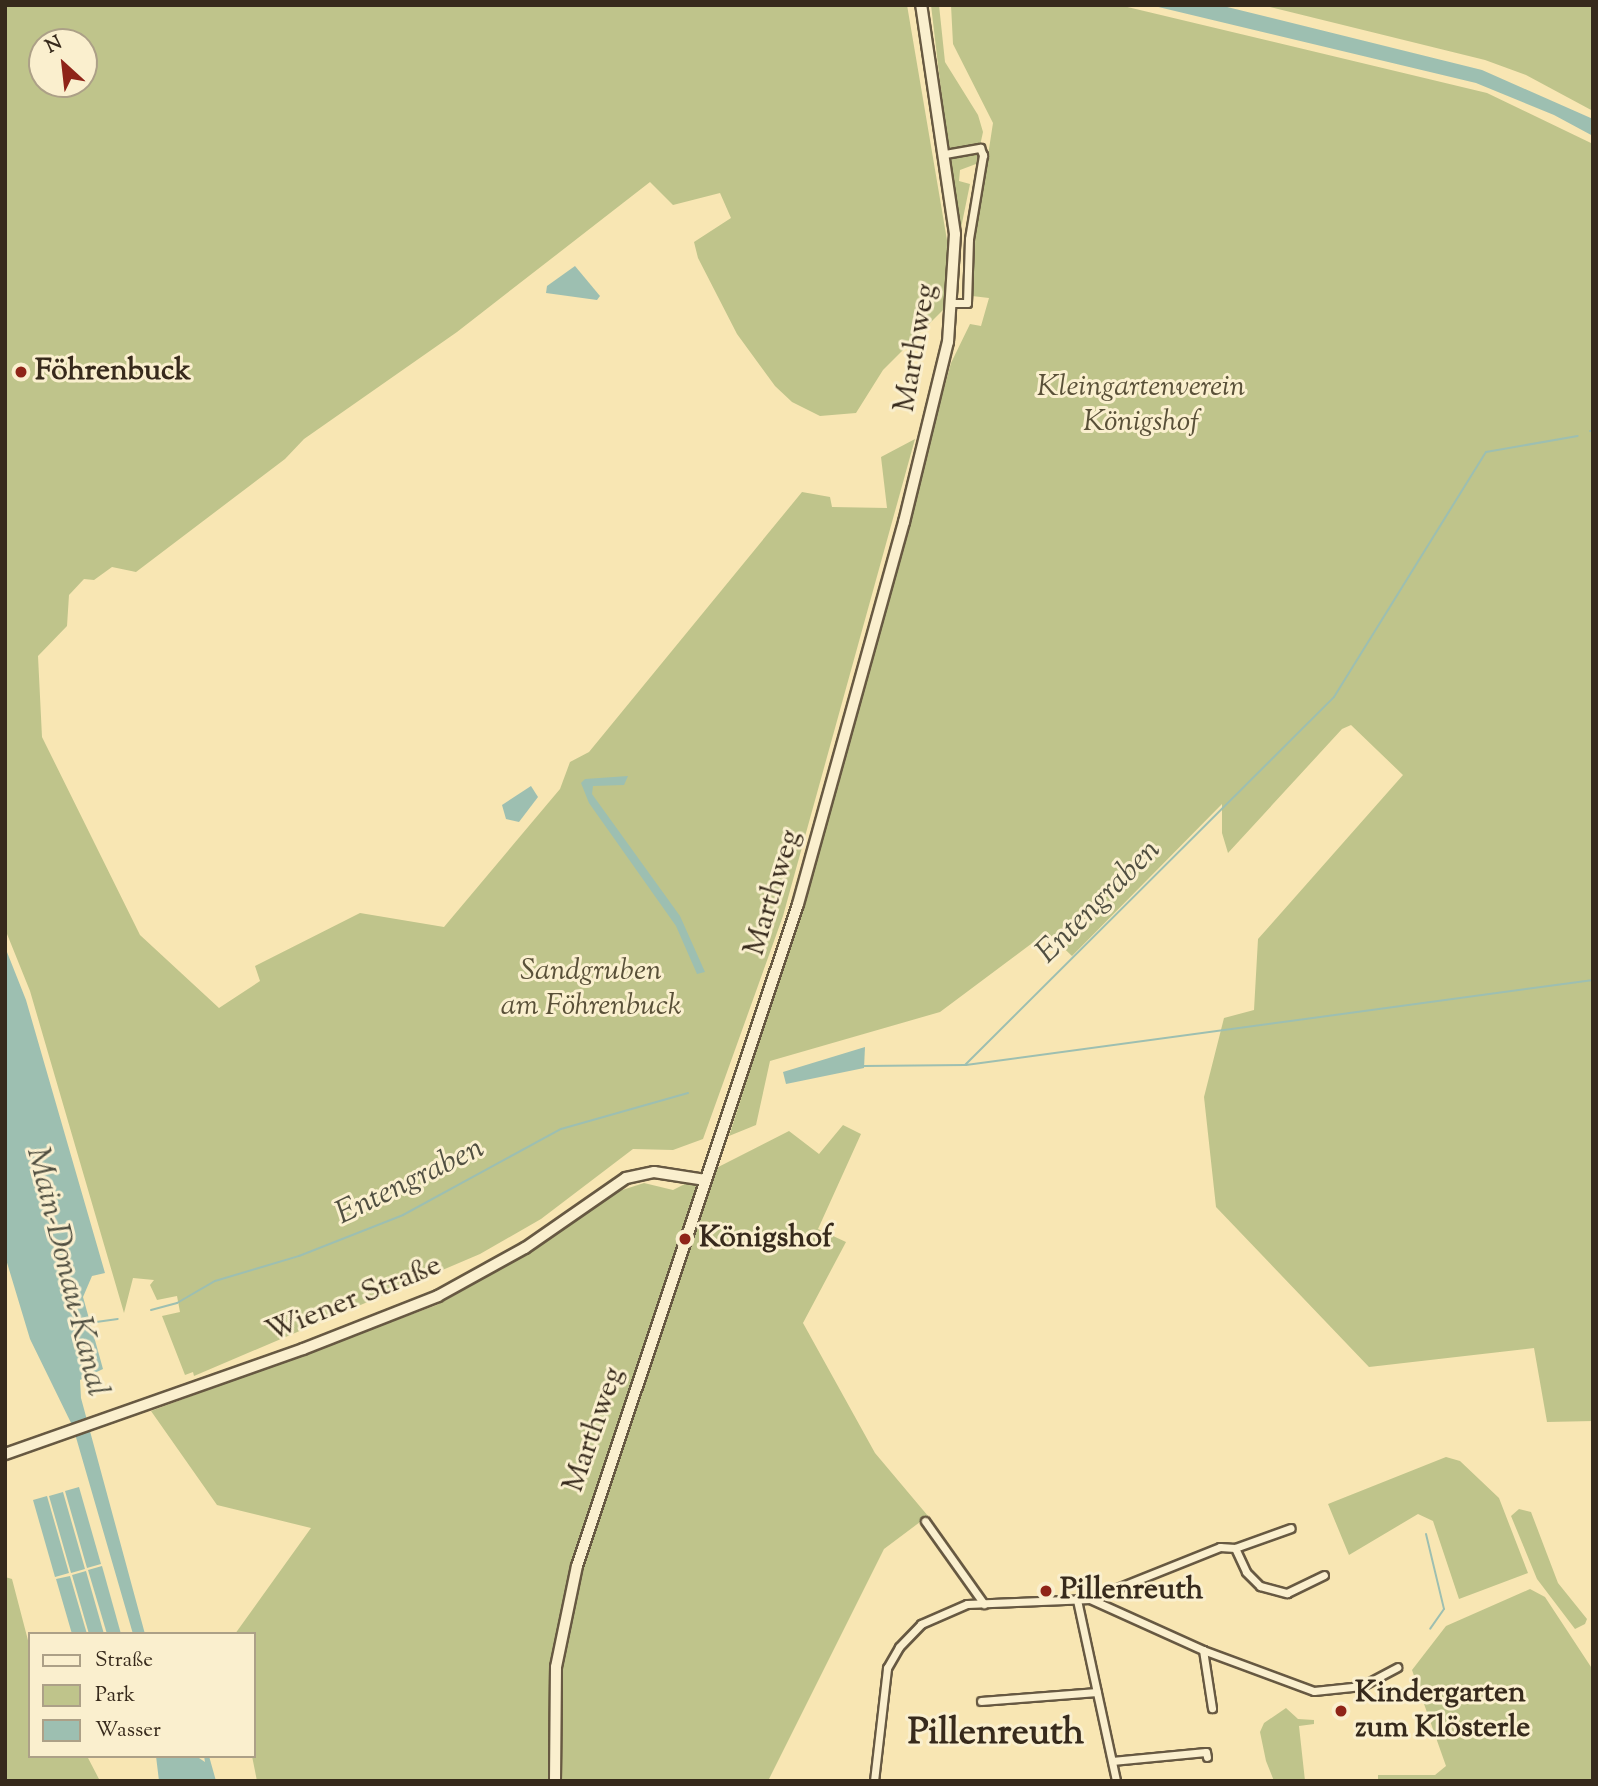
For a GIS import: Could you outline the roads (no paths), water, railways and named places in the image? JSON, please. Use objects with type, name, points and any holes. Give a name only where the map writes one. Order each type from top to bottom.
[{"type":"main road","name":"Marthweg","points":[[555,1781],[555,1680],[570,1591],[602,1482],[786,942],[824,815],[935,403],[954,303],[955,234],[921,5]]},
{"type":"main road","name":"Wiener Straße","points":[[5,1454],[438,1296],[525,1248],[626,1178],[654,1172],[705,1180]]},
{"type":"street","points":[[945,154],[980,148],[984,155],[969,239],[967,303],[954,303]]},
{"type":"street","points":[[925,1521],[984,1604]]},
{"type":"street","points":[[874,1781],[887,1668],[899,1647],[936,1615],[984,1604],[1090,1599],[1220,1547],[1236,1548],[1291,1528]]},
{"type":"street","points":[[1236,1548],[1246,1572],[1260,1586],[1287,1593],[1324,1575]]},
{"type":"street","points":[[1090,1599],[1203,1650],[1314,1690],[1362,1686],[1397,1667]]},
{"type":"street","points":[[1077,1600],[1116,1781]]},
{"type":"street","points":[[1203,1650],[1212,1708]]},
{"type":"street","points":[[981,1701],[1097,1692]]},
{"type":"street","points":[[1112,1761],[1206,1752],[1207,1757]]},
{"type":"water","points":[[1150,5],[1219,5],[1482,70],[1593,119],[1593,136],[1554,115],[1476,83]]},
{"type":"water","points":[[575,266],[600,296],[597,300],[546,293],[547,286]]},
{"type":"water","points":[[628,776],[624,785],[593,786],[592,794],[680,916],[705,972],[697,974],[676,926],[589,803],[581,783],[585,779]]},
{"type":"water","points":[[531,786],[538,797],[519,822],[506,819],[502,805]]},
{"type":"water","name":"Main-Donau-Kanal","points":[[5,947],[26,1000],[105,1273],[92,1276],[83,1297],[103,1369],[80,1380],[81,1398],[144,1632],[132,1632],[73,1427],[30,1339],[5,1256]]},
{"type":"water","points":[[865,1047],[864,1068],[786,1084],[783,1072]]},
{"type":"water","points":[[79,1487],[101,1564],[87,1568],[65,1491]]},
{"type":"water","points":[[63,1492],[85,1569],[71,1573],[49,1496]]},
{"type":"water","points":[[47,1496],[69,1573],[55,1577],[33,1500]]},
{"type":"water","points":[[102,1566],[120,1632],[106,1632],[88,1570]]},
{"type":"water","points":[[86,1571],[103,1632],[88,1632],[72,1575]]},
{"type":"water","points":[[70,1576],[86,1632],[71,1632],[56,1579]]},
{"type":"water","points":[[156,1758],[199,1758],[205,1762],[204,1758],[210,1758],[216,1781],[159,1781]]},
{"type":"waterway","name":"Entengraben","points":[[864,1066],[965,1065],[1334,697],[1486,452],[1578,436]]},
{"type":"waterway","points":[[966,1065],[1593,980]]},
{"type":"waterway","name":"Entengraben","points":[[151,1310],[177,1303],[215,1281],[299,1256],[403,1215],[561,1129],[688,1093]]},
{"type":"waterway","name":"Entengraben","points":[[89,1323],[118,1319]]},
{"type":"waterway","points":[[1426,1534],[1444,1609],[1430,1629]]},
{"type":"place","name":"Föhrenbuck","points":[[21,372]]},
{"type":"place","name":"Königshof","points":[[685,1239]]},
{"type":"place","name":"Pillenreuth","points":[[1046,1591]]},
{"type":"place","name":"Kindergarten zum Klösterle","points":[[1341,1711]]},
{"type":"district","name":"Pillenreuth","points":[[996,1734]]},
{"type":"park label","name":"Kleingartenverein Königshof","points":[[1141,405]]},
{"type":"park label","name":"Sandgruben am Föhrenbuck","points":[[591,989]]}]
